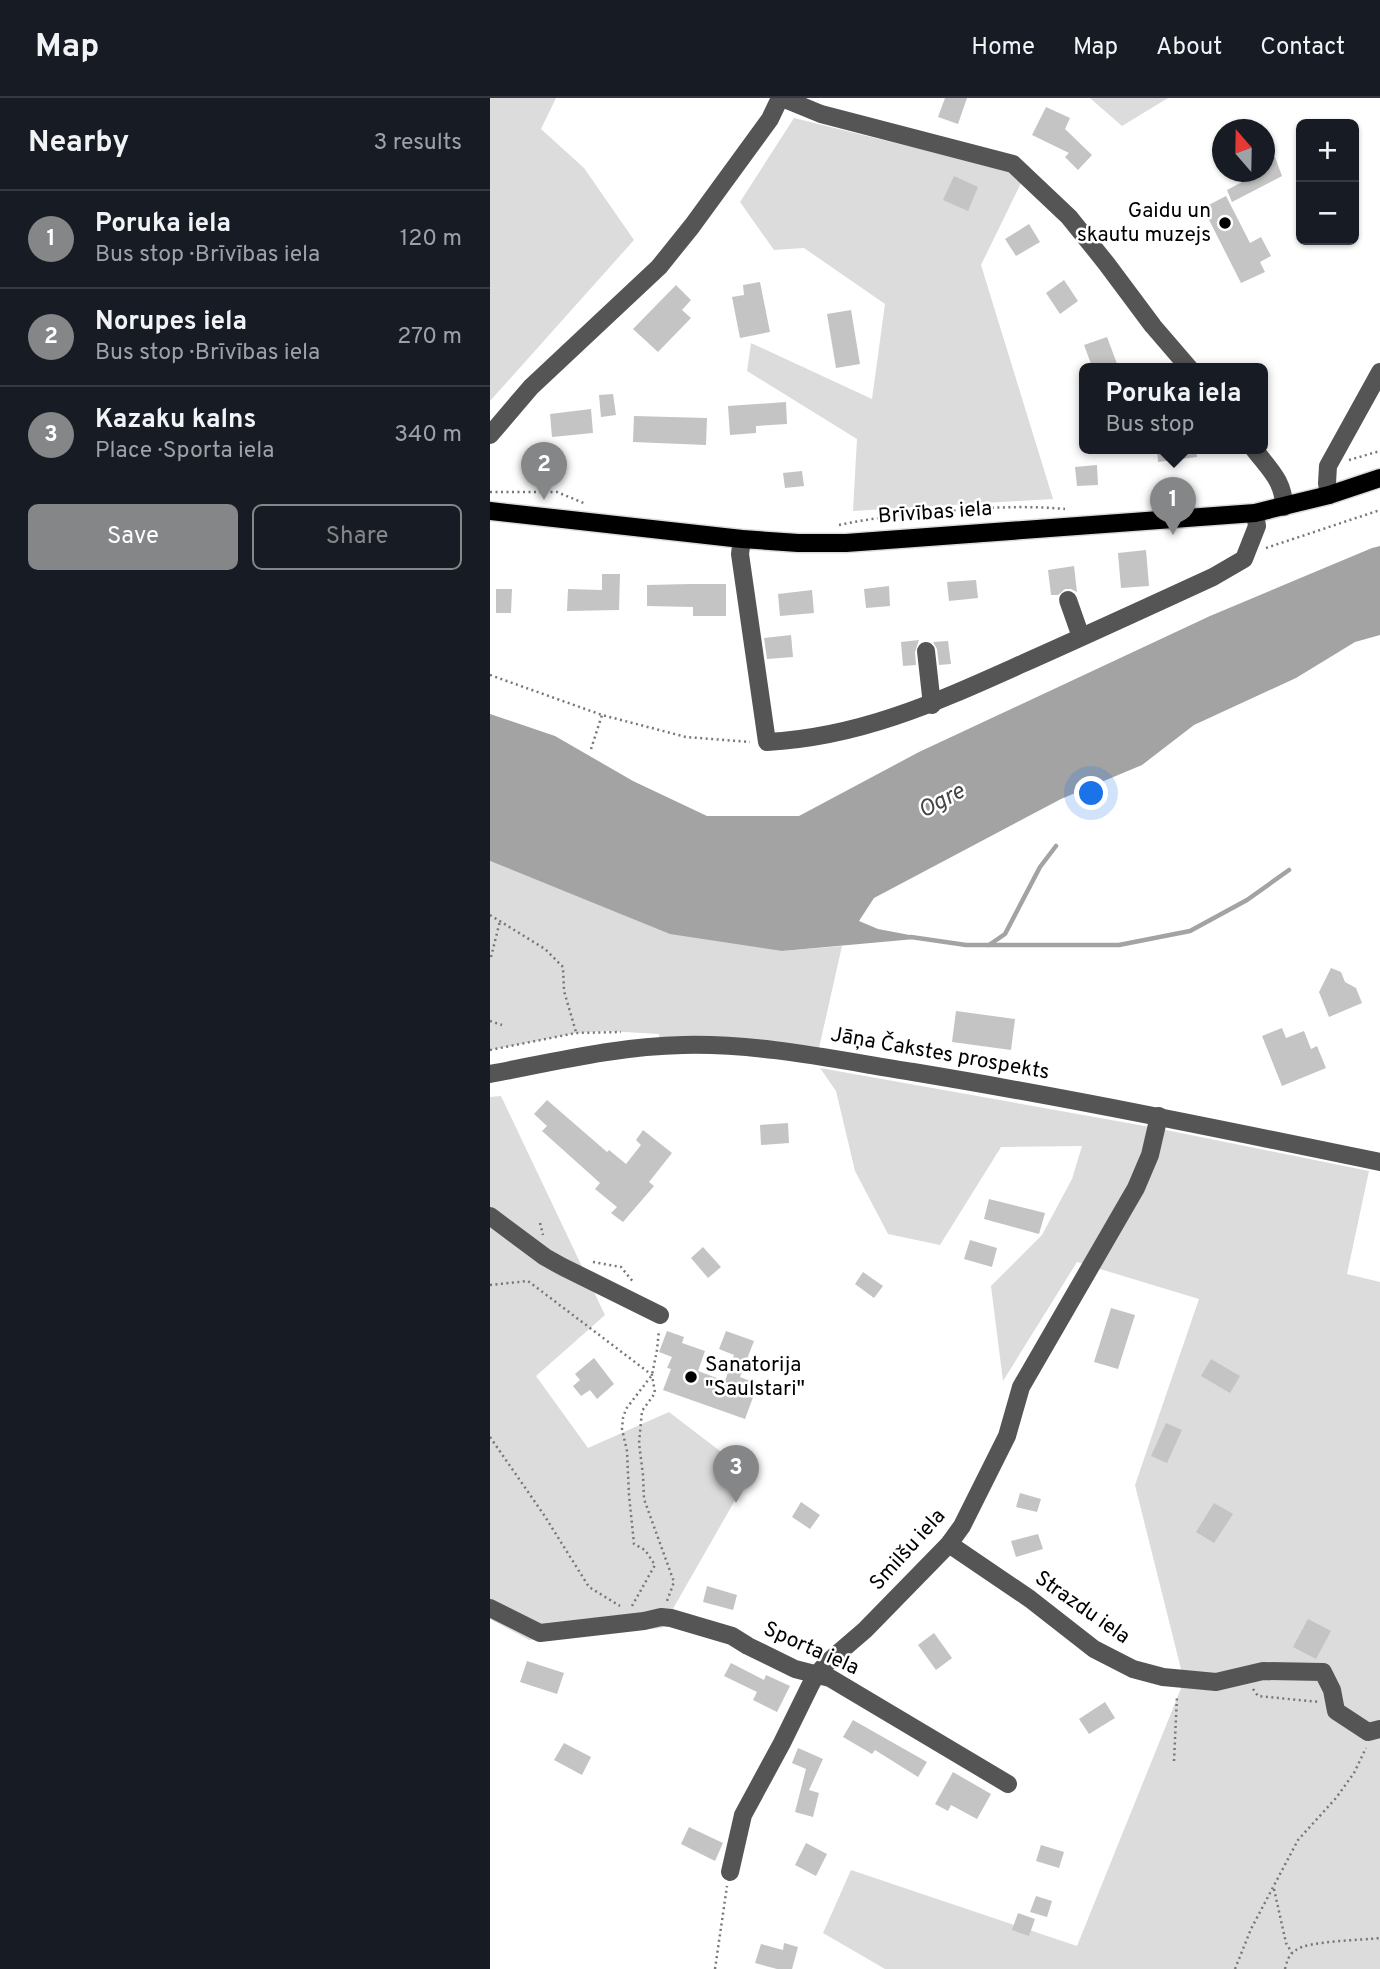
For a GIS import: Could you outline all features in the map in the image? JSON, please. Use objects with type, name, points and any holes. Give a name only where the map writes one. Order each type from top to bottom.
[{"type":"main road","name":"Brīvības iela","points":[[490,512],[742,539],[846,543],[1255,513],[1329,495],[1380,478]]},
{"type":"street","points":[[490,435],[531,387],[659,267],[754,141],[781,98],[821,114],[1013,164],[1069,217],[1185,363]]},
{"type":"street","points":[[1329,495],[1328,466],[1380,372]]},
{"type":"street","points":[[1258,454],[1284,492],[1284,507]]},
{"type":"street","points":[[742,539],[740,554],[767,743],[827,736],[932,705],[1213,577],[1244,559],[1257,526],[1255,513]]},
{"type":"street","points":[[1068,600],[1081,637]]},
{"type":"street","points":[[926,651],[932,705]]},
{"type":"street","name":"Jāņa Čakstes prospekts","points":[[490,1074],[607,1053],[660,1046],[717,1044],[972,1082],[1159,1116],[1380,1162]]},
{"type":"street","name":"Smilšu iela","points":[[730,1872],[743,1815],[816,1675],[865,1630],[949,1544],[962,1527],[1007,1436],[1021,1387],[1136,1188],[1150,1155],[1159,1116]]},
{"type":"street","points":[[490,1216],[545,1257],[660,1315]]},
{"type":"street","name":"Strazdu iela","points":[[949,1544],[1030,1599],[1094,1649],[1133,1669],[1163,1677],[1216,1682],[1264,1671],[1323,1672],[1332,1690],[1336,1711]]},
{"type":"street","points":[[490,1608],[540,1633],[632,1623],[661,1617]]},
{"type":"street","name":"Sporta iela","points":[[661,1617],[732,1636],[795,1669],[830,1678],[1007,1784]]},
{"type":"street","points":[[1336,1711],[1374,1730]]},
{"type":"path","points":[[490,492],[557,492],[592,506]]},
{"type":"path","points":[[834,526],[870,519],[994,507],[1072,510]]},
{"type":"path","points":[[1244,559],[1273,545],[1380,510]]},
{"type":"path","points":[[490,675],[602,715],[686,737],[767,743]]},
{"type":"path","points":[[591,749],[602,715]]},
{"type":"path","points":[[490,915],[545,949],[563,967],[564,991],[576,1033],[490,1050]]},
{"type":"path","points":[[491,957],[500,921]]},
{"type":"path","points":[[490,1020],[502,1025]]},
{"type":"path","points":[[490,1285],[528,1281],[652,1375]]},
{"type":"path","points":[[660,1315],[652,1375],[655,1393],[642,1411],[639,1443],[644,1499],[674,1581],[661,1617]]},
{"type":"path","points":[[490,1437],[544,1515],[589,1587],[629,1612],[655,1565],[645,1550],[634,1544],[627,1451],[622,1429],[626,1409],[652,1375]]},
{"type":"path","points":[[1242,1676],[1258,1696],[1323,1702],[1336,1711]]},
{"type":"path","points":[[1174,1761],[1178,1678]]},
{"type":"path","points":[[1236,1969],[1251,1929],[1298,1840],[1336,1798],[1354,1773],[1374,1730]]},
{"type":"path","points":[[715,1969],[730,1872]]},
{"type":"path","points":[[1274,1889],[1286,1943],[1292,1954]]},
{"type":"path","points":[[1285,1969],[1288,1958],[1297,1948],[1380,1938]]},
{"type":"shaded area","points":[[490,98],[556,98],[541,129],[584,168],[634,240],[490,401]]},
{"type":"shaded area","points":[[1090,98],[1168,98],[1122,126]]},
{"type":"shaded area","points":[[794,118],[1025,175],[981,265],[1053,499],[853,511],[857,439],[747,371],[751,343],[872,399],[885,304],[804,248],[774,250],[740,202]]},
{"type":"shaded area","points":[[490,861],[670,933],[782,951],[842,946],[817,1057],[660,1046],[659,1034],[607,1031],[576,1033],[490,1050]]},
{"type":"shaded area","points":[[820,1068],[1156,1128],[1369,1171],[1347,1274],[1380,1282],[1380,1969],[885,1969],[823,1933],[851,1870],[1077,1946],[1184,1681],[1135,1485],[1199,1299],[1077,1262],[1003,1381],[991,1286],[1042,1235],[1072,1179],[1082,1146],[1001,1147],[940,1245],[888,1234],[855,1171],[836,1091]]},
{"type":"shaded area","points":[[501,1096],[605,1315],[536,1376],[588,1448],[669,1412],[750,1474],[662,1628],[529,1640],[490,1619],[490,1097]]},
{"type":"water","name":"Ogre","points":[[1380,546],[1380,635],[1355,642],[1296,678],[1194,725],[1142,765],[1061,799],[874,898],[859,921],[878,929],[915,936],[915,939],[782,951],[670,934],[490,861],[490,714],[555,736],[633,781],[707,816],[799,816],[919,752],[1210,616]]},
{"type":"building","points":[[945,98],[967,98],[958,124],[938,117]]},
{"type":"building","points":[[1046,107],[1070,118],[1065,129],[1092,155],[1078,170],[1065,157],[1069,153],[1032,135]]},
{"type":"building","points":[[1275,157],[1282,176],[1275,180]]},
{"type":"building","points":[[954,176],[978,187],[968,211],[943,200]]},
{"type":"building","points":[[1242,182],[1270,182],[1232,202],[1227,190]]},
{"type":"building","name":"Gaidu un skautu muzejs","points":[[1226,196],[1250,243],[1261,237],[1271,256],[1260,262],[1265,272],[1241,283],[1203,208]]},
{"type":"building","points":[[1029,224],[1040,242],[1016,256],[1005,239]]},
{"type":"building","points":[[1064,280],[1078,301],[1060,314],[1046,293]]},
{"type":"building","points":[[760,282],[770,332],[740,338],[732,297],[744,295],[743,285]]},
{"type":"building","points":[[676,285],[691,300],[682,310],[691,318],[658,352],[633,329]]},
{"type":"building","points":[[851,310],[860,364],[836,368],[827,314]]},
{"type":"building","points":[[1107,337],[1117,363],[1091,363],[1084,345]]},
{"type":"building","points":[[613,394],[616,415],[601,417],[599,395]]},
{"type":"building","points":[[786,402],[787,424],[756,426],[756,433],[730,435],[728,406]]},
{"type":"building","points":[[591,409],[593,433],[552,437],[550,414]]},
{"type":"building","points":[[634,416],[707,418],[706,445],[633,442]]},
{"type":"building","points":[[1157,454],[1197,454],[1197,457],[1158,462]]},
{"type":"building","points":[[1097,465],[1098,485],[1077,486],[1075,467]]},
{"type":"building","points":[[802,471],[804,486],[785,488],[783,473]]},
{"type":"building","points":[[1146,550],[1149,586],[1121,588],[1118,553]]},
{"type":"building","points":[[1074,566],[1077,592],[1065,589],[1058,595],[1051,595],[1048,570]]},
{"type":"building","points":[[602,574],[620,574],[619,610],[567,611],[568,589],[602,590]]},
{"type":"building","points":[[976,580],[978,598],[949,601],[947,582]]},
{"type":"building","points":[[726,584],[726,616],[693,616],[693,607],[647,606],[647,585]]},
{"type":"building","points":[[889,586],[890,606],[866,608],[864,589]]},
{"type":"building","points":[[496,589],[512,589],[511,613],[496,613]]},
{"type":"building","points":[[812,590],[814,613],[780,616],[778,594]]},
{"type":"building","points":[[791,635],[793,657],[767,659],[764,638]]},
{"type":"building","points":[[919,640],[915,652],[916,665],[903,666],[901,642]]},
{"type":"building","points":[[948,641],[951,664],[939,665],[937,649],[933,642]]},
{"type":"building","points":[[1331,968],[1341,972],[1345,982],[1356,988],[1362,1003],[1329,1017],[1319,992]]},
{"type":"building","points":[[956,1011],[1015,1019],[1011,1050],[952,1042]]},
{"type":"building","points":[[1282,1028],[1286,1038],[1304,1031],[1311,1049],[1317,1046],[1326,1068],[1282,1086],[1262,1036]]},
{"type":"building","points":[[547,1100],[607,1152],[609,1150],[626,1164],[641,1145],[636,1140],[643,1130],[672,1153],[649,1182],[654,1186],[623,1222],[611,1213],[617,1207],[595,1189],[600,1183],[542,1131],[547,1126],[534,1114]]},
{"type":"building","points":[[788,1123],[789,1143],[761,1145],[760,1125]]},
{"type":"building","points":[[989,1199],[1045,1213],[1039,1234],[984,1219]]},
{"type":"building","points":[[970,1240],[997,1248],[992,1267],[964,1259]]},
{"type":"building","points":[[703,1247],[721,1267],[708,1278],[691,1258]]},
{"type":"building","points":[[863,1272],[883,1286],[874,1298],[855,1284]]},
{"type":"building","points":[[1111,1308],[1135,1315],[1118,1369],[1094,1362]]},
{"type":"building","name":"Sanatorija \"Saulstari\"","points":[[667,1331],[684,1337],[682,1343],[705,1351],[698,1371],[725,1381],[734,1355],[719,1349],[726,1331],[754,1341],[740,1377],[758,1384],[745,1419],[663,1390],[671,1369],[667,1368],[672,1357],[659,1352]]},
{"type":"building","points":[[594,1358],[614,1384],[597,1399],[590,1390],[581,1396],[573,1386],[580,1380],[575,1374]]},
{"type":"building","points":[[1211,1359],[1240,1376],[1230,1393],[1201,1376]]},
{"type":"building","points":[[1166,1423],[1182,1430],[1167,1463],[1151,1456]]},
{"type":"building","points":[[1020,1493],[1041,1499],[1037,1512],[1016,1507]]},
{"type":"building","points":[[801,1502],[820,1515],[810,1529],[792,1517]]},
{"type":"building","points":[[1214,1503],[1233,1514],[1214,1543],[1196,1532]]},
{"type":"building","points":[[1038,1534],[1043,1549],[1016,1557],[1011,1541]]},
{"type":"building","points":[[707,1586],[737,1595],[733,1610],[703,1602]]},
{"type":"building","points":[[1308,1619],[1331,1631],[1316,1659],[1293,1647]]},
{"type":"building","points":[[934,1633],[952,1658],[936,1670],[918,1645]]},
{"type":"building","points":[[527,1661],[564,1673],[557,1694],[520,1682]]},
{"type":"building","points":[[731,1663],[764,1680],[766,1675],[790,1686],[777,1712],[753,1700],[757,1692],[724,1676]]},
{"type":"building","points":[[1105,1702],[1115,1718],[1089,1734],[1079,1719]]},
{"type":"building","points":[[853,1720],[927,1762],[918,1777],[875,1750],[872,1754],[843,1737]]},
{"type":"building","points":[[564,1743],[591,1757],[582,1775],[554,1760]]},
{"type":"building","points":[[798,1748],[823,1759],[809,1790],[819,1793],[813,1817],[795,1812],[806,1769],[792,1763]]},
{"type":"building","points":[[953,1772],[991,1794],[977,1819],[951,1805],[948,1811],[935,1804]]},
{"type":"building","points":[[689,1827],[723,1843],[715,1861],[681,1844]]},
{"type":"building","points":[[806,1843],[827,1854],[816,1876],[795,1865]]},
{"type":"building","points":[[1041,1845],[1064,1852],[1059,1868],[1036,1861]]},
{"type":"building","points":[[1036,1896],[1052,1901],[1047,1917],[1030,1912]]},
{"type":"building","points":[[1018,1913],[1035,1919],[1029,1936],[1012,1930]]},
{"type":"building","points":[[784,1943],[798,1947],[792,1969],[777,1969],[755,1963],[761,1944],[783,1950]]},
{"type":"waterway","points":[[989,945],[1005,934],[1040,867],[1056,846]]},
{"type":"waterway","points":[[911,937],[966,945],[1119,945],[1190,931],[1247,900],[1289,870]]},
{"type":"place","name":"Gaidu un skautu muzejs","points":[[1225,223]]},
{"type":"place","name":"Norupes iela","points":[[544,500]]},
{"type":"place","name":"Poruka iela","points":[[1173,535]]},
{"type":"place","name":"Sanatorija \"Saulstari\"","points":[[691,1377]]},
{"type":"place","name":"Kazaku kalns","points":[[736,1503]]}]
